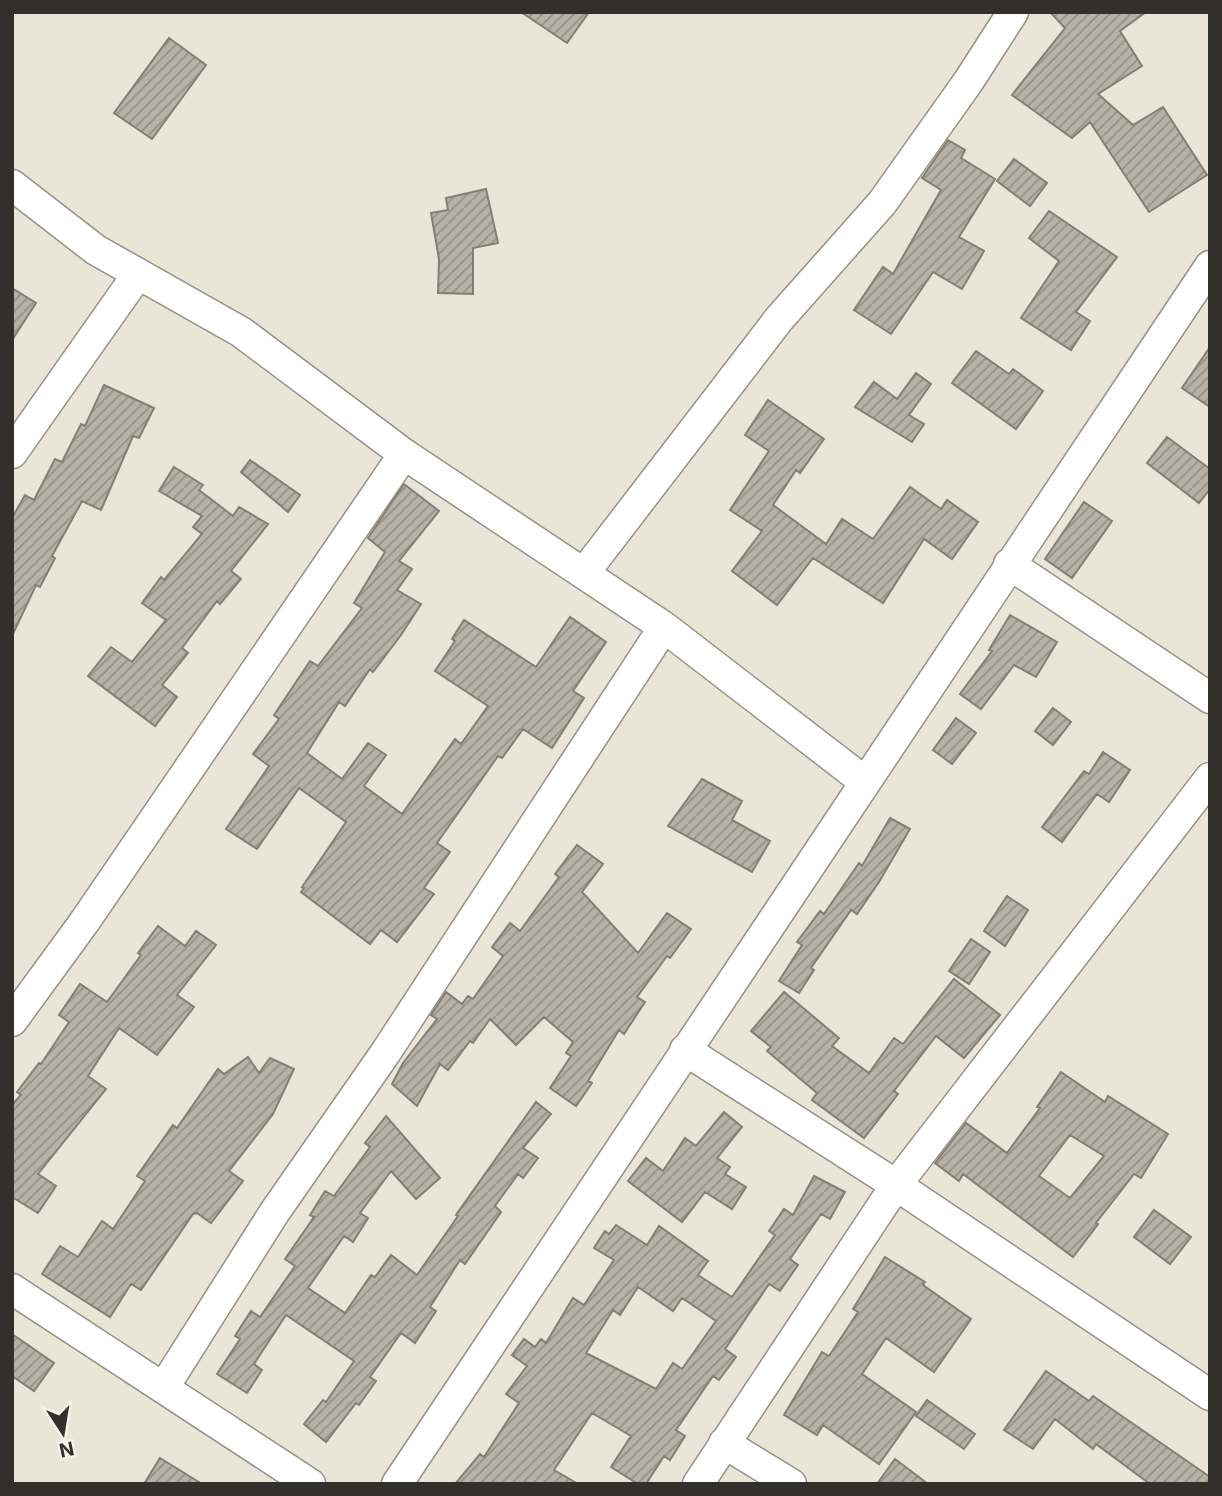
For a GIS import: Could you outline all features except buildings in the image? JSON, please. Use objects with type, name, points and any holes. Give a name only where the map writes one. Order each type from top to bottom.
[{"type":"street","points":[[584,573],[779,319],[881,203],[968,82],[1013,12]]},
{"type":"street","points":[[12,185],[96,250],[241,331],[404,454],[664,626],[864,781]]},
{"type":"street","points":[[12,453],[138,274]]},
{"type":"street","points":[[397,1484],[1009,564],[1207,276]]},
{"type":"street","points":[[12,1021],[85,921],[404,454]]},
{"type":"street","points":[[1009,564],[1210,698]]},
{"type":"street","points":[[164,1387],[274,1213],[386,1052],[664,626]]},
{"type":"street","points":[[698,1484],[896,1185],[1210,778]]},
{"type":"street","points":[[685,1050],[896,1185],[1210,1395]]},
{"type":"street","points":[[12,1289],[310,1484]]},
{"type":"street","points":[[724,1443],[791,1484]]}]
